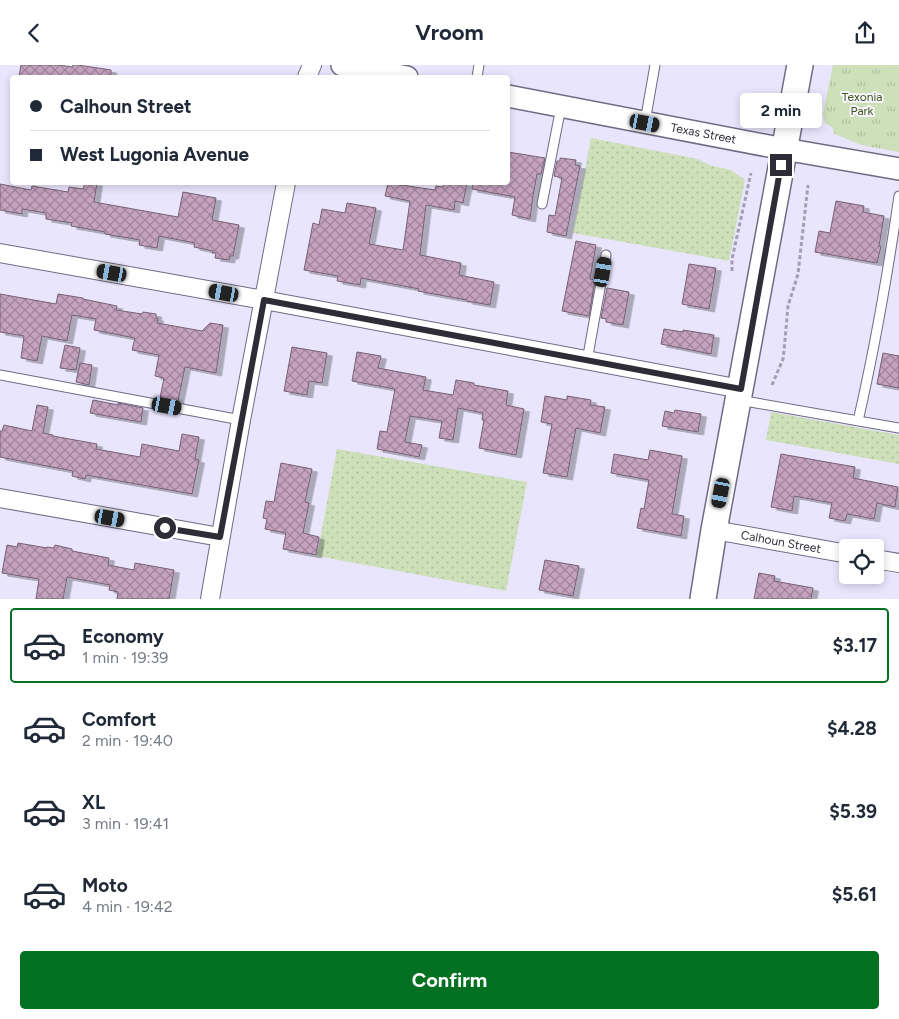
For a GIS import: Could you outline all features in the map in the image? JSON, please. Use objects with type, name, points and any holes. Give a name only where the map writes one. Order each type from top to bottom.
[{"type":"main road","points":[[703,599],[714,530],[800,65]]},
{"type":"street","points":[[342,65],[397,75]]},
{"type":"street","name":"Texas Street","points":[[510,96],[899,169]]},
{"type":"street","points":[[210,599],[241,420],[286,185]]},
{"type":"street","points":[[0,253],[264,300],[587,361],[740,394]]},
{"type":"street","points":[[0,498],[220,537]]},
{"type":"street","name":"Calhoun Street","points":[[714,530],[839,552]]},
{"type":"street","points":[[884,560],[899,563]]},
{"type":"lane","points":[[645,123],[655,65]]},
{"type":"lane","points":[[542,204],[560,106]]},
{"type":"lane","points":[[858,421],[882,303],[899,196]]},
{"type":"lane","points":[[587,361],[606,255]]},
{"type":"lane","points":[[0,375],[241,420]]},
{"type":"lane","points":[[740,394],[858,421],[899,428]]},
{"type":"path","points":[[732,271],[732,259],[751,173]]},
{"type":"path","points":[[772,385],[783,359],[788,306],[798,274],[808,185]]},
{"type":"green space","name":"Texonia Park","points":[[833,65],[899,65],[899,152],[861,145],[833,133],[833,128],[825,123],[823,114]]},
{"type":"green space","points":[[591,138],[697,159],[712,166],[731,170],[745,180],[729,261],[573,233]]},
{"type":"green space","points":[[771,412],[899,435],[899,464],[766,440]]},
{"type":"green space","points":[[337,449],[527,482],[506,591],[317,556]]},
{"type":"building","points":[[21,65],[60,65],[72,67],[73,65],[78,65],[111,70],[111,75],[19,75]]},
{"type":"building","points":[[510,152],[545,158],[541,174],[537,174],[530,219],[512,215],[515,197],[472,189],[473,185],[510,185]]},
{"type":"building","points":[[560,158],[576,160],[575,165],[580,166],[566,236],[547,232],[549,215],[555,216],[562,178],[554,176],[557,161],[560,161]]},
{"type":"building","points":[[0,184],[31,190],[32,186],[68,192],[69,187],[83,189],[84,185],[97,185],[94,202],[178,217],[183,192],[216,198],[212,220],[239,225],[233,256],[230,256],[229,260],[215,258],[216,253],[194,247],[195,243],[159,236],[157,248],[139,245],[140,240],[105,234],[105,232],[71,226],[72,223],[46,219],[46,213],[22,209],[22,214],[0,210]]},
{"type":"building","points":[[388,185],[435,190],[436,186],[467,185],[463,203],[455,201],[454,210],[426,205],[420,255],[461,263],[459,275],[494,282],[490,305],[361,278],[360,285],[337,281],[338,276],[304,270],[313,223],[319,225],[322,209],[345,213],[347,203],[376,208],[369,244],[403,250],[410,201],[385,196]]},
{"type":"building","points":[[836,201],[864,206],[863,212],[884,216],[877,263],[815,252],[819,231],[830,233]]},
{"type":"building","points":[[576,241],[596,245],[590,279],[595,280],[589,316],[562,311]]},
{"type":"building","points":[[689,264],[716,268],[709,309],[682,304]]},
{"type":"building","points":[[607,288],[629,292],[623,325],[606,322],[606,319],[601,318]]},
{"type":"building","points":[[0,294],[56,304],[58,294],[83,298],[117,306],[116,310],[156,314],[156,318],[158,318],[157,323],[202,331],[210,323],[223,325],[216,373],[185,367],[178,401],[160,398],[164,378],[155,376],[159,355],[132,350],[135,338],[94,330],[96,319],[72,315],[67,341],[42,336],[37,361],[21,358],[24,336],[0,332]]},
{"type":"building","points":[[664,329],[714,335],[711,354],[661,344]]},
{"type":"building","points":[[65,345],[80,348],[76,370],[60,368]]},
{"type":"building","points":[[292,347],[327,353],[322,383],[309,381],[307,395],[284,391]]},
{"type":"building","points":[[357,352],[381,356],[378,368],[426,377],[423,390],[453,395],[456,380],[508,391],[506,405],[524,409],[516,455],[479,448],[484,420],[482,420],[483,413],[458,408],[453,440],[439,438],[442,421],[410,416],[405,442],[422,445],[419,457],[377,449],[380,431],[387,432],[395,389],[352,381]]},
{"type":"building","points":[[883,353],[899,356],[899,388],[877,384]]},
{"type":"building","points":[[80,363],[92,365],[89,385],[76,382]]},
{"type":"building","points":[[545,396],[567,400],[567,396],[591,400],[590,405],[605,407],[600,433],[576,428],[567,477],[543,473],[552,424],[541,422]]},
{"type":"building","points":[[93,400],[143,408],[141,422],[90,413]]},
{"type":"building","points":[[37,405],[48,407],[43,433],[97,444],[96,449],[140,457],[142,444],[179,451],[182,434],[199,437],[195,459],[199,460],[192,494],[86,475],[85,479],[72,476],[73,471],[0,457],[0,431],[2,431],[4,425],[32,431]]},
{"type":"building","points":[[675,410],[701,414],[698,432],[662,426],[665,411],[674,413]]},
{"type":"building","points":[[650,450],[682,456],[672,514],[684,516],[681,536],[637,528],[641,508],[644,509],[649,480],[611,473],[614,454],[648,460]]},
{"type":"building","points":[[781,454],[855,467],[853,478],[898,487],[895,507],[877,503],[874,519],[847,514],[845,521],[829,518],[832,503],[794,496],[792,511],[771,507]]},
{"type":"building","points":[[281,463],[312,469],[305,502],[309,503],[303,533],[319,537],[316,555],[283,549],[286,533],[265,529],[267,519],[263,518],[266,501],[274,502]]},
{"type":"building","points":[[18,543],[47,548],[54,548],[55,545],[72,549],[72,551],[109,558],[108,565],[134,570],[135,563],[174,570],[169,599],[117,599],[118,592],[109,590],[110,585],[67,577],[63,599],[36,599],[39,579],[2,573],[7,545],[17,547]]},
{"type":"building","points":[[545,560],[579,566],[573,596],[539,590]]},
{"type":"building","points":[[759,573],[775,576],[774,581],[813,588],[811,599],[754,599]]},
{"type":"route","points":[[165,528],[220,537],[264,300],[741,389],[781,165]]}]
